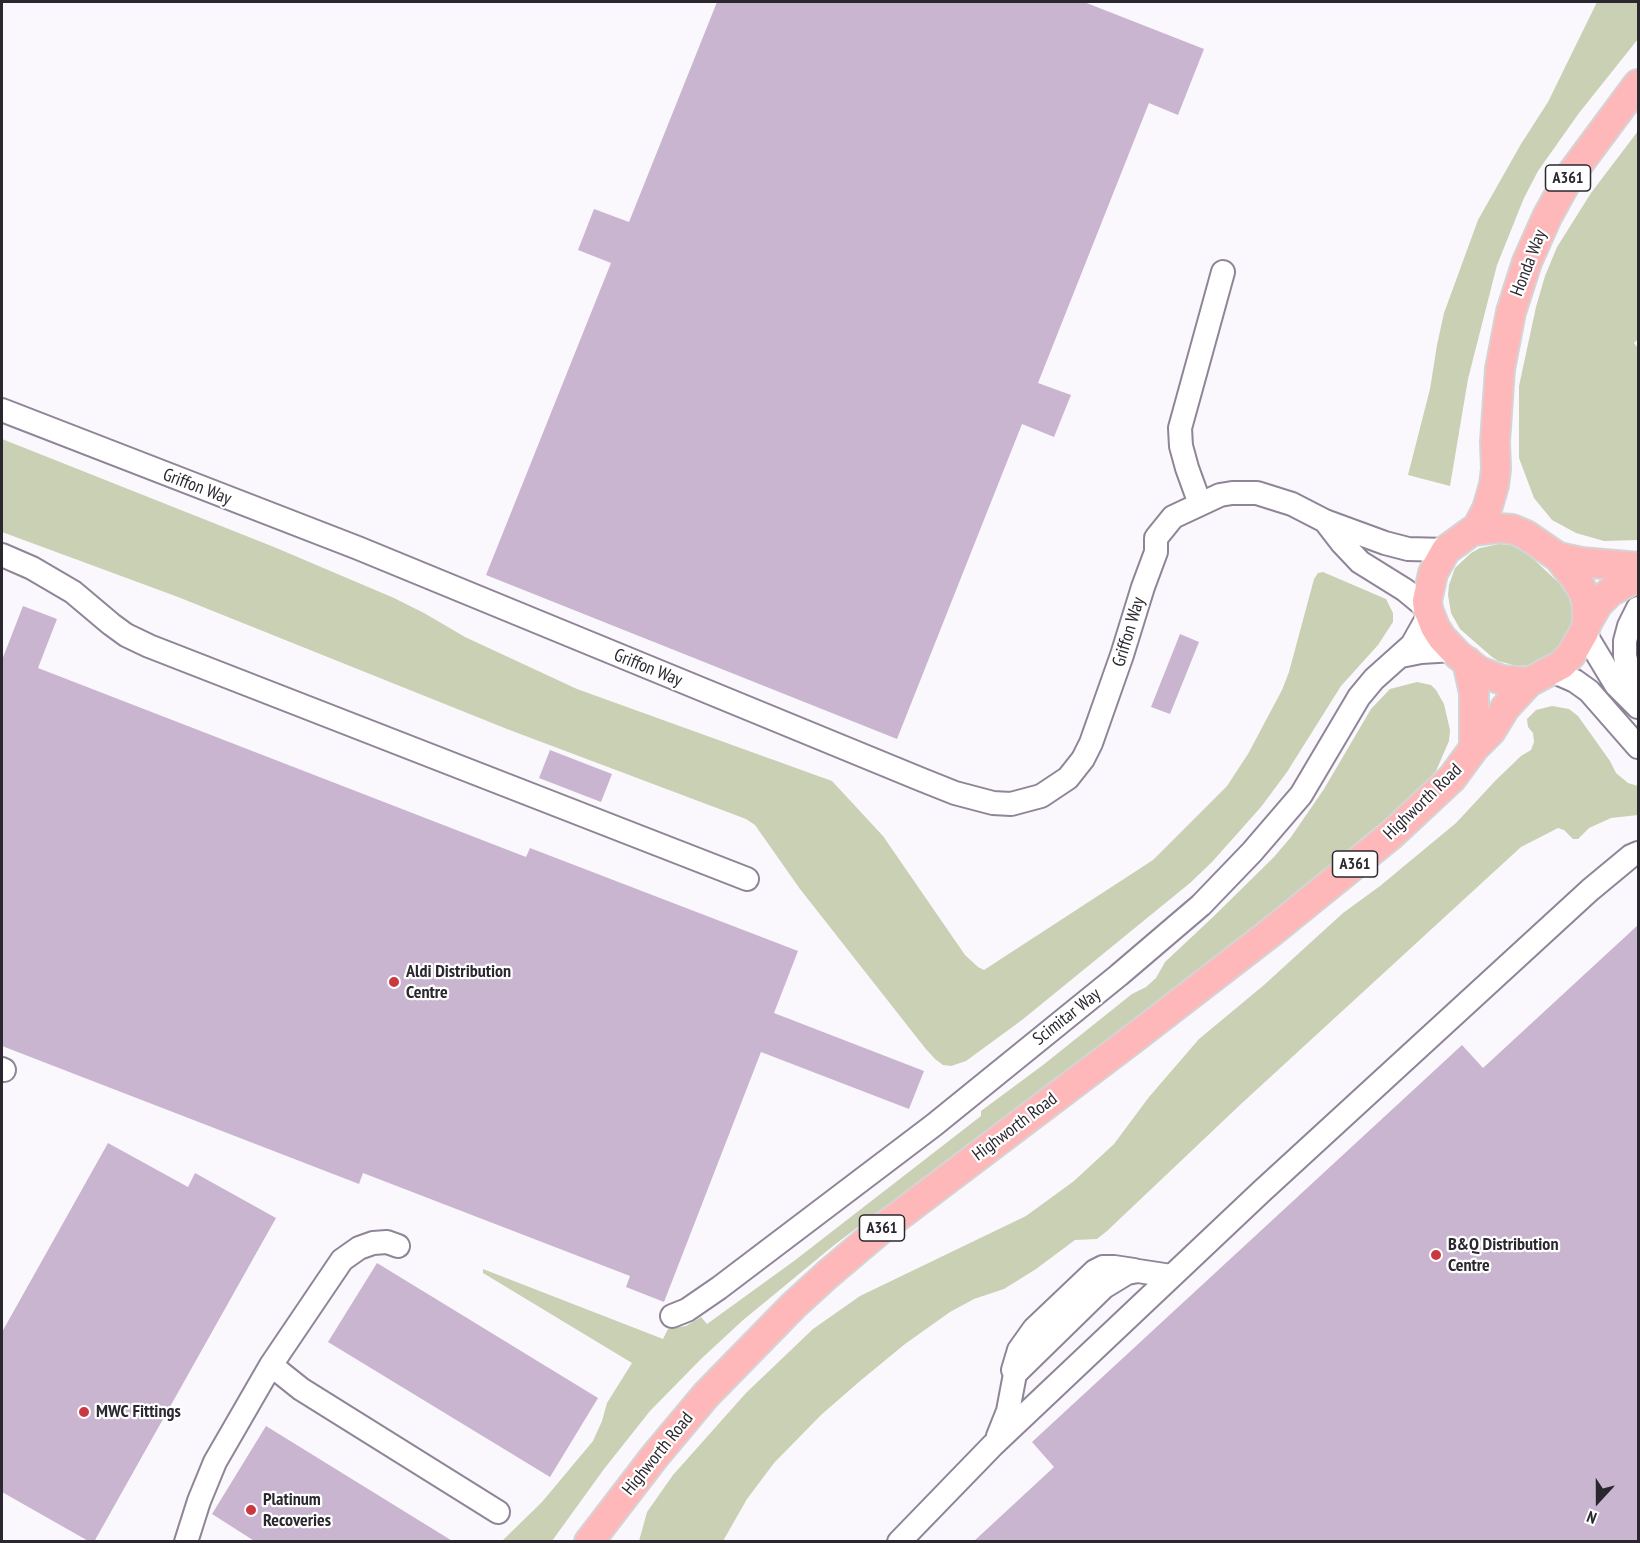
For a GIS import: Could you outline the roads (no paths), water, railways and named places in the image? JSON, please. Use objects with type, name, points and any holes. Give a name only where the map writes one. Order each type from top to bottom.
[{"type":"main road","name":"Honda Way","points":[[1476,530],[1491,496],[1496,469],[1500,369],[1505,337],[1527,262],[1547,217],[1569,177],[1638,84]]},
{"type":"main road","name":"Honda Way","points":[[1496,469],[1526,536]]},
{"type":"main road","points":[[1585,627],[1587,605],[1584,593],[1575,578],[1558,557],[1512,529],[1476,530],[1464,536],[1446,550],[1433,573],[1427,601],[1429,611],[1442,638],[1460,656],[1490,677],[1515,682],[1541,676],[1571,655],[1598,604],[1610,592],[1638,577]]},
{"type":"main road","points":[[1558,557],[1581,562],[1638,567]]},
{"type":"main road","name":"Highworth Road","points":[[1460,656],[1474,693],[1474,748]]},
{"type":"main road","name":"Highworth Road","points":[[589,1542],[655,1456],[706,1395],[793,1306],[828,1274],[880,1230],[1134,1038],[1333,882],[1428,802],[1452,778],[1474,748],[1491,731],[1504,708],[1541,676]]},
{"type":"street","points":[[1223,272],[1180,428],[1181,446],[1194,508],[1220,495],[1257,493],[1292,504],[1325,521],[1397,546],[1446,550]]},
{"type":"street","name":"Griffon Way","points":[[2,410],[358,548],[928,783],[993,804],[1011,804],[1041,796],[1068,778],[1083,759],[1108,699],[1156,552],[1167,545],[1184,525],[1194,508]]},
{"type":"street","points":[[1325,521],[1360,562],[1405,590],[1429,611]]},
{"type":"street","points":[[2,555],[32,568],[73,592],[111,624],[149,646],[747,879]]},
{"type":"street","points":[[1638,609],[1629,626],[1625,641],[1628,668],[1638,688]]},
{"type":"street","name":"Scimitar Way","points":[[672,1316],[687,1310],[719,1288],[934,1125],[1119,975],[1201,905],[1285,815],[1310,782],[1359,697],[1374,679],[1401,656],[1416,639],[1429,611]]},
{"type":"street","points":[[1585,627],[1616,685],[1638,707]]},
{"type":"street","points":[[1401,656],[1430,651],[1460,656]]},
{"type":"street","points":[[1541,676],[1575,681],[1589,692],[1638,747]]},
{"type":"street","points":[[899,1542],[993,1445],[1171,1276],[1590,890],[1631,856],[1638,853]]},
{"type":"street","points":[[186,1542],[215,1462],[271,1365],[342,1260],[358,1248],[373,1243],[387,1242],[398,1246]]},
{"type":"street","points":[[993,1445],[1003,1427],[1008,1411],[1014,1374],[1104,1287],[1127,1274],[1138,1271],[1171,1276]]},
{"type":"street","points":[[271,1365],[301,1389],[498,1512]]},
{"type":"place","name":"Aldi Distribution Centre","points":[[394,982]]},
{"type":"place","name":"B&Q Distribution Centre","points":[[1436,1255]]},
{"type":"place","name":"MWC Fittings","points":[[84,1412]]},
{"type":"place","name":"Platinum Recoveries","points":[[251,1510]]}]
